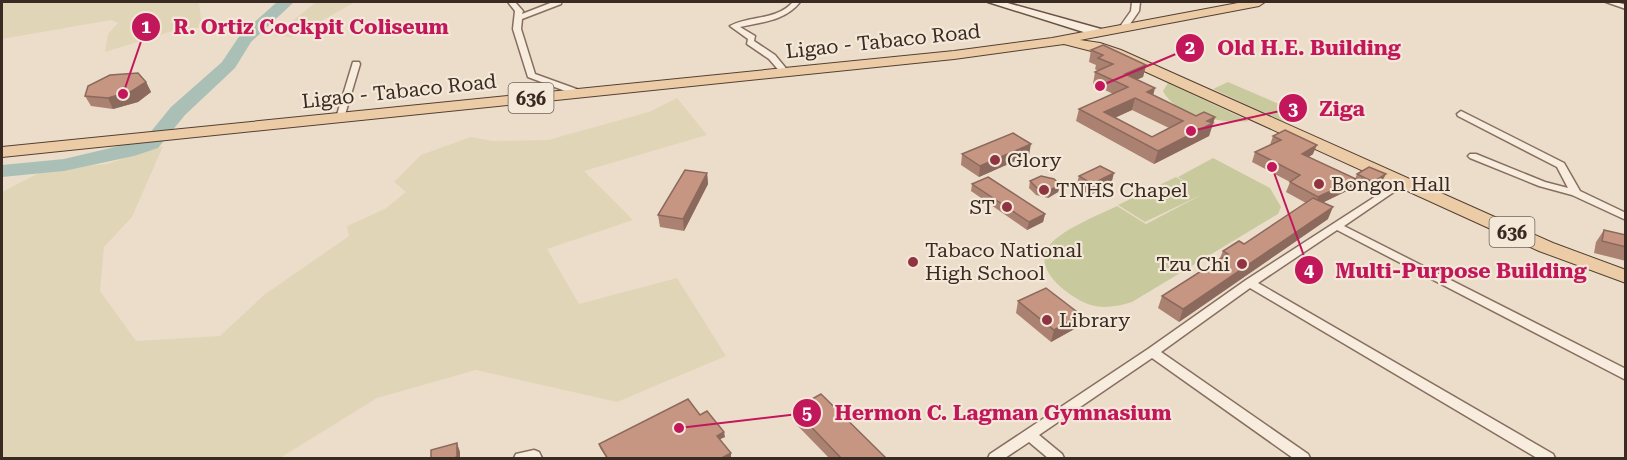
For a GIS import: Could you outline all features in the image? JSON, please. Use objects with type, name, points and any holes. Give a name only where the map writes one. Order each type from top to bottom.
[{"type":"main road","name":"636","points":[[1098,40],[1124,28],[1259,2]]},
{"type":"main road","name":"Ligao - Tabaco Road","points":[[2,152],[893,61],[1052,42],[1098,40]]},
{"type":"main road","name":"636","points":[[1098,40],[1401,183],[1554,251],[1626,277]]},
{"type":"street","points":[[512,2],[519,11],[518,30],[531,75],[579,93]]},
{"type":"street","points":[[518,18],[558,2]]},
{"type":"street","points":[[786,72],[772,57],[750,42],[753,38],[734,26],[780,15],[792,9],[796,2]]},
{"type":"street","points":[[994,2],[1098,40]]},
{"type":"street","points":[[1124,28],[1135,11],[1136,2]]},
{"type":"street","points":[[1610,2],[1626,7]]},
{"type":"street","points":[[340,118],[356,64]]},
{"type":"street","points":[[1461,114],[1561,165],[1576,193]]},
{"type":"street","points":[[1473,156],[1542,184],[1576,193],[1626,217]]},
{"type":"street","points":[[995,459],[1250,283],[1401,183]]},
{"type":"street","points":[[1336,226],[1626,375]]},
{"type":"street","points":[[1250,283],[1548,459]]},
{"type":"street","points":[[1152,352],[1303,459]]},
{"type":"street","points":[[1030,435],[1057,459]]},
{"type":"street","points":[[521,459],[534,456],[535,459]]},
{"type":"shaded area","points":[[2,2],[199,2],[202,27],[169,32],[105,52],[108,34],[118,23],[111,20],[2,39]]},
{"type":"shaded area","points":[[316,2],[355,2],[293,37],[274,36]]},
{"type":"shaded area","points":[[677,98],[707,135],[584,171],[633,220],[547,249],[579,304],[677,278],[726,356],[617,402],[476,370],[377,398],[280,458],[2,458],[2,192],[45,170],[107,164],[163,146],[132,217],[104,247],[100,291],[136,341],[220,336],[264,295],[349,236],[347,226],[385,209],[406,192],[394,182],[421,155],[471,137],[492,141],[548,140],[649,112]]},
{"type":"green space","points":[[1228,82],[1304,115],[1289,124],[1213,89]]},
{"type":"green space","points":[[1168,83],[1249,121],[1214,119],[1178,107],[1163,91]]},
{"type":"green space","points":[[1213,158],[1270,188],[1281,207],[1278,214],[1132,302],[1106,307],[1091,305],[1065,291],[1050,275],[1044,258],[1052,242],[1060,236],[1117,206],[1146,224],[1205,193],[1145,222],[1118,205],[1176,177],[1190,185],[1178,177]]},
{"type":"building","points":[[1103,45],[1146,65],[1125,74],[1155,88],[1147,92],[1196,116],[1204,112],[1215,117],[1207,121],[1213,123],[1158,151],[1079,109],[1128,87],[1095,72],[1113,64],[1098,58],[1103,55],[1091,50]],"holes":[[[1135,98],[1183,121],[1152,137],[1104,112]]]},
{"type":"building","points":[[138,73],[146,82],[132,91],[108,98],[85,96],[88,86],[110,75]]},
{"type":"building","points":[[1285,130],[1317,145],[1302,154],[1356,179],[1318,197],[1290,182],[1300,175],[1255,152],[1281,140],[1273,136]]},
{"type":"building","points":[[1013,133],[1031,144],[980,166],[962,154]]},
{"type":"building","points":[[1100,166],[1114,173],[1092,184],[1079,176]]},
{"type":"building","points":[[1369,167],[1386,174],[1373,182],[1357,174]]},
{"type":"building","points":[[685,170],[707,173],[683,219],[658,215]]},
{"type":"building","points":[[1041,176],[1054,179],[1060,185],[1050,190],[1037,188],[1030,181]]},
{"type":"building","points":[[988,177],[1045,214],[1029,222],[972,184]]},
{"type":"building","points":[[1313,198],[1333,207],[1183,309],[1162,296],[1228,254],[1223,251],[1239,241],[1244,244]]},
{"type":"building","points":[[1604,230],[1626,235],[1626,247],[1602,241]]},
{"type":"building","points":[[1046,288],[1081,315],[1054,330],[1018,301]]},
{"type":"building","points":[[821,394],[887,459],[842,459],[794,409]]},
{"type":"building","points":[[688,399],[700,415],[707,411],[724,432],[717,436],[731,453],[720,459],[608,459],[599,444]]},
{"type":"building","points":[[457,443],[457,457],[431,459],[431,450]]},
{"type":"waterway","points":[[2,171],[64,165],[134,150],[151,144],[178,111],[229,64],[238,47],[262,22],[286,2]]},
{"type":"place","name":"Old H.E. Building","points":[[1100,86]]},
{"type":"place","name":"R. Ortiz Cockpit Coliseum","points":[[123,94]]},
{"type":"place","name":"Ziga","points":[[1191,131]]},
{"type":"place","name":"Glory","points":[[995,160]]},
{"type":"place","name":"Multi-Purpose Building","points":[[1272,167]]},
{"type":"place","name":"Bongon Hall","points":[[1319,184]]},
{"type":"place","name":"TNHS Chapel","points":[[1044,190]]},
{"type":"place","name":"ST","points":[[1007,207]]},
{"type":"place","name":"Tabaco National High School","points":[[913,262]]},
{"type":"place","name":"Tzu Chi","points":[[1242,264]]},
{"type":"place","name":"Library","points":[[1047,320]]},
{"type":"place","name":"Hermon C. Lagman Gymnasium","points":[[679,428]]}]
